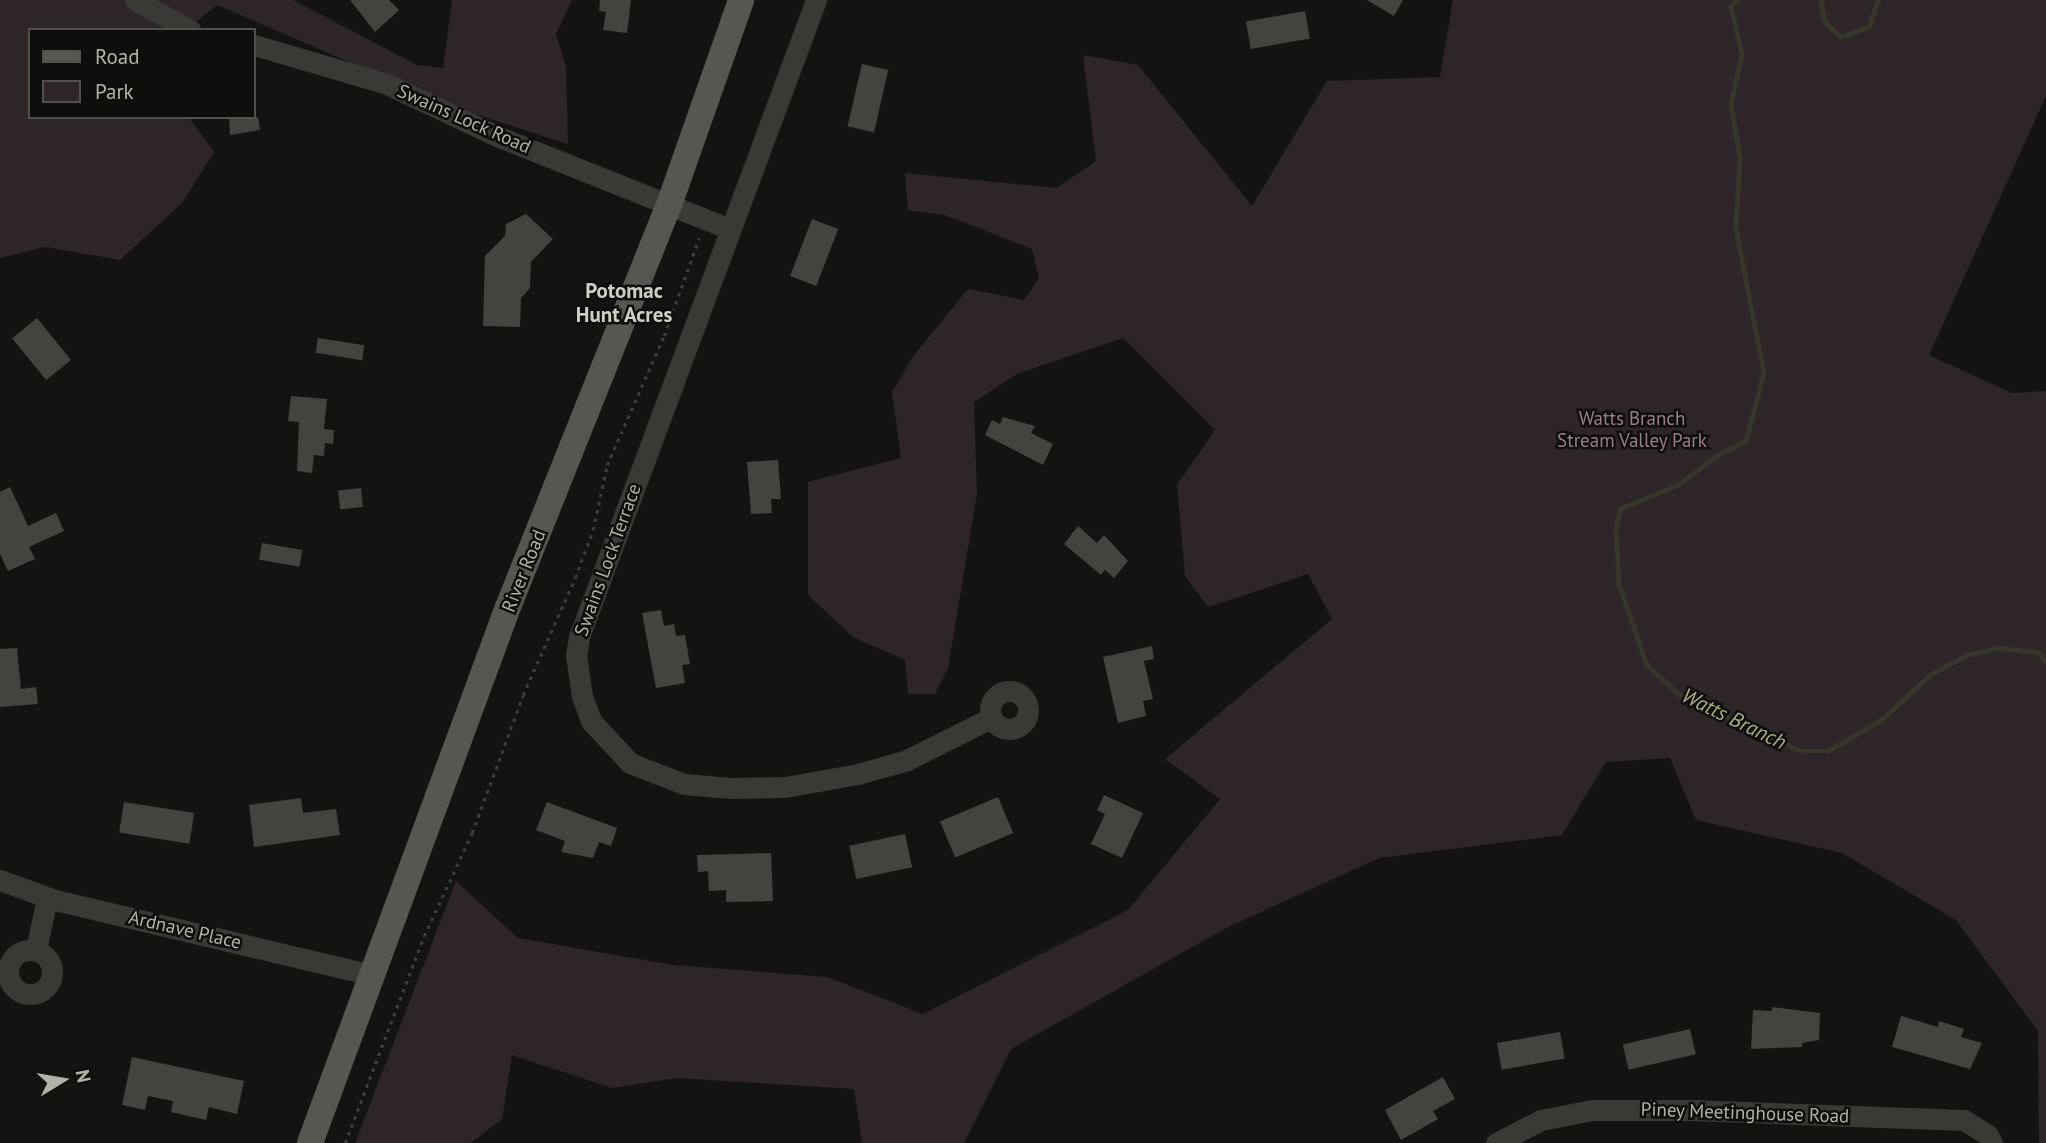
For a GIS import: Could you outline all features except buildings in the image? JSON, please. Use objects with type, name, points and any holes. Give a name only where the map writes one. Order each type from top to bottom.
[{"type":"main road","name":"River Road","points":[[310,1143],[509,607],[669,205],[741,0]]},
{"type":"street","points":[[135,0],[186,28]]},
{"type":"street","name":"Swains Lock Terrace","points":[[816,0],[579,637],[577,672],[591,721],[620,755],[656,777],[731,788],[785,787],[858,774],[907,760],[991,718]]},
{"type":"street","name":"Swains Lock Road","points":[[256,46],[387,84],[497,136],[669,205]]},
{"type":"street","points":[[669,205],[729,229]]},
{"type":"street","name":"Ardnave Place","points":[[0,880],[47,898],[373,975]]},
{"type":"street","points":[[36,950],[47,898]]},
{"type":"street","name":"Piney Meetinghouse Road","points":[[1496,1143],[1541,1120],[1592,1110],[1964,1120],[1988,1135],[1992,1143]]},
{"type":"path","points":[[345,1143],[424,936],[472,832],[523,695],[580,567],[607,465],[676,307],[705,220]]},
{"type":"green space","points":[[0,0],[293,0],[417,65],[443,68],[452,0],[572,0],[556,34],[566,68],[568,144],[453,107],[217,5],[188,28],[28,28],[28,119],[190,119],[214,152],[183,202],[120,260],[45,247],[0,258]]},
{"type":"green space","name":"Watts Branch Stream Valley Park","points":[[1453,0],[2046,0],[2046,96],[1929,355],[2012,393],[2046,391],[2046,1143],[2039,1143],[2038,1031],[1956,920],[1842,853],[1696,820],[1670,758],[1606,762],[1562,835],[1379,858],[1228,927],[1011,1049],[964,1143],[862,1143],[854,1089],[677,1078],[612,1088],[512,1055],[502,1119],[471,1143],[355,1143],[456,881],[518,938],[673,965],[827,977],[923,1014],[1128,910],[1220,799],[1165,759],[1332,619],[1308,574],[1208,607],[1185,576],[1177,485],[1215,430],[1123,338],[1017,374],[974,402],[977,493],[948,668],[935,694],[908,694],[905,660],[853,637],[808,595],[808,482],[901,458],[892,392],[914,355],[968,289],[1024,300],[1039,278],[1032,249],[945,215],[908,210],[905,173],[1057,188],[1096,161],[1083,55],[1138,65],[1252,206],[1327,81],[1440,77]]},
{"type":"waterway","name":"Watts Branch","points":[[1737,0],[1731,7],[1742,55],[1731,104],[1740,158],[1736,228],[1764,373],[1746,441],[1720,454],[1678,485],[1621,509],[1616,528],[1619,584],[1647,665],[1680,695],[1801,751],[1828,751],[1881,720],[1931,674],[1967,655],[1997,648],[2038,652],[2046,662]]},
{"type":"waterway","name":"Watts Branch","points":[[1821,0],[1825,22],[1841,37],[1869,26],[1878,0]]},
{"type":"district","name":"Potomac Hunt Acres","points":[[624,303]]}]
